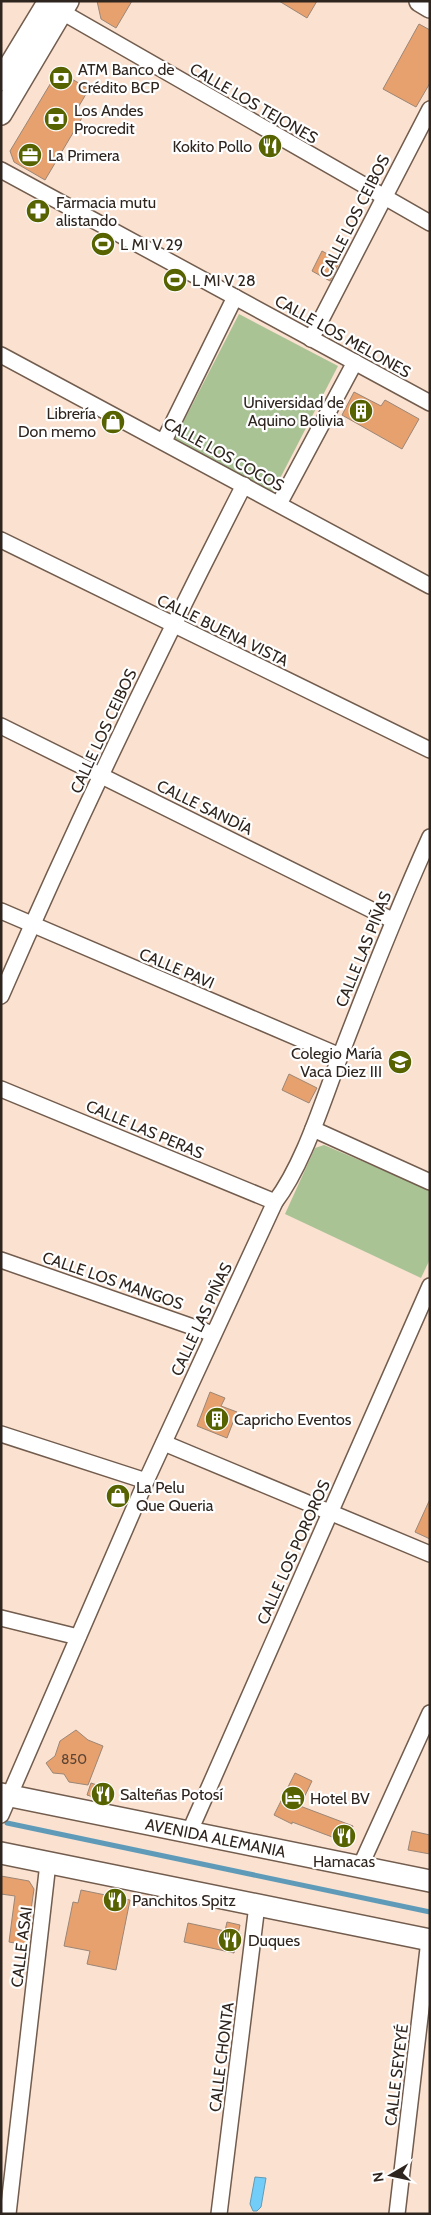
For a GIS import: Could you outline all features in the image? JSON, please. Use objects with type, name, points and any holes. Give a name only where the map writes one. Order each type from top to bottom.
[{"type":"main road","points":[[420,1],[430,7]]},
{"type":"main road","points":[[1,80],[60,5]]},
{"type":"main road","points":[[1,114],[60,5]]},
{"type":"main road","name":"AVENIDA ALEMANIA","points":[[4,1802],[189,1832],[430,1882]]},
{"type":"main road","points":[[1,1853],[430,1940]]},
{"type":"street","name":"CALLE LOS TEJONES","points":[[60,5],[430,223]]},
{"type":"street","name":"CALLE LOS CEIBOS","points":[[311,339],[430,109]]},
{"type":"street","name":"CALLE LOS MELONES","points":[[1,170],[430,404]]},
{"type":"street","points":[[164,441],[235,297]]},
{"type":"street","name":"CALLE LOS COCOS","points":[[1,355],[164,441],[430,586]]},
{"type":"street","points":[[279,504],[355,362]]},
{"type":"street","name":"CALLE LOS CEIBOS","points":[[1,996],[100,776],[173,625],[244,485]]},
{"type":"street","name":"CALLE BUENA VISTA","points":[[1,540],[430,750]]},
{"type":"street","name":"CALLE SANDÍA","points":[[1,726],[392,920]]},
{"type":"street","name":"CALLE LAS PIÑAS","points":[[4,1802],[213,1334],[275,1202],[284,1190],[313,1129],[392,920],[430,837]]},
{"type":"street","name":"CALLE PAVI","points":[[1,912],[340,1056]]},
{"type":"street","name":"CALLE LAS PERAS","points":[[1,1089],[275,1202]]},
{"type":"street","points":[[313,1129],[430,1182]]},
{"type":"street","name":"CALLE LOS MANGOS","points":[[1,1260],[213,1334]]},
{"type":"street","name":"CALLE LOS POROROS","points":[[189,1832],[430,1286]]},
{"type":"street","points":[[1,1434],[146,1481]]},
{"type":"street","points":[[164,1443],[430,1554]]},
{"type":"street","points":[[1,1618],[78,1637]]},
{"type":"street","points":[[360,1867],[430,1713]]},
{"type":"street","name":"CALLE ASAI","points":[[8,2214],[48,1862]]},
{"type":"street","name":"CALLE CHONTA","points":[[219,2214],[257,1905]]},
{"type":"street","name":"CALLE SEYEYÉ","points":[[397,2214],[430,1940]]},
{"type":"green space","points":[[239,314],[338,366],[273,492],[174,440]]},
{"type":"green space","points":[[324,1145],[430,1190],[430,1259],[421,1278],[285,1214],[315,1148]]},
{"type":"water","points":[[255,2177],[266,2178],[261,2207],[257,2211],[253,2211],[250,2204]]},
{"type":"building","points":[[97,1],[132,1],[116,28],[101,19]]},
{"type":"building","points":[[279,1],[317,1],[307,18]]},
{"type":"building","points":[[419,24],[430,30],[430,83],[416,107],[383,89]]},
{"type":"building","points":[[58,71],[89,89],[76,111],[83,116],[45,180],[14,162],[10,151]]},
{"type":"building","points":[[322,251],[340,261],[330,281],[312,271]]},
{"type":"building","points":[[354,392],[381,406],[385,400],[419,419],[402,449],[342,415]]},
{"type":"building","points":[[289,1074],[317,1088],[309,1103],[282,1090]]},
{"type":"building","name":"Capricho Eventos","points":[[210,1392],[225,1398],[221,1406],[237,1412],[227,1438],[197,1426]]},
{"type":"building","points":[[430,1499],[430,1539],[415,1532]]},
{"type":"building","points":[[76,1730],[88,1740],[103,1746],[88,1785],[69,1782],[64,1774],[53,1773],[46,1763],[55,1756],[60,1741]]},
{"type":"building","points":[[295,1773],[312,1781],[300,1806],[353,1826],[350,1836],[343,1841],[292,1822],[292,1824],[274,1815]]},
{"type":"building","points":[[91,1783],[109,1789],[105,1801],[87,1795]]},
{"type":"building","points":[[412,1831],[430,1835],[430,1854],[408,1850]]},
{"type":"building","points":[[1,1876],[29,1881],[34,1889],[26,1945],[9,1942],[15,1896],[1,1894]]},
{"type":"building","points":[[81,1890],[130,1900],[116,1970],[87,1964],[90,1951],[64,1946],[73,1902],[78,1903]]},
{"type":"building","points":[[227,1922],[240,1925],[234,1953],[184,1942],[188,1923],[225,1931]]},
{"type":"waterway","points":[[7,1823],[430,1912]]},
{"type":"place","name":"ATM Banco de Crédito BCP","points":[[61,78]]},
{"type":"place","name":"Los Andes Procredit","points":[[56,119]]},
{"type":"place","name":"Kokito Pollo","points":[[270,146]]},
{"type":"place","name":"La Primera","points":[[30,155]]},
{"type":"place","name":"Farmacia mutu alistando","points":[[38,211]]},
{"type":"place","name":"L MI V 29","points":[[103,244]]},
{"type":"place","name":"L MI V 28","points":[[175,280]]},
{"type":"place","name":"Universidad de Aquino Bolivia","points":[[361,411]]},
{"type":"place","name":"Librería Don memo","points":[[113,422]]},
{"type":"place","name":"Colegio María Vaca Diez III","points":[[400,1062]]},
{"type":"place","name":"Capricho Eventos","points":[[217,1419]]},
{"type":"place","name":"La Pelu Que Queria","points":[[118,1496]]},
{"type":"place","name":"Salteñas Potosí","points":[[103,1794]]},
{"type":"place","name":"Hotel BV","points":[[293,1798]]},
{"type":"place","name":"Hamacas","points":[[344,1836]]},
{"type":"place","name":"Panchitos Spitz","points":[[115,1900]]},
{"type":"place","name":"Duques","points":[[230,1940]]}]
